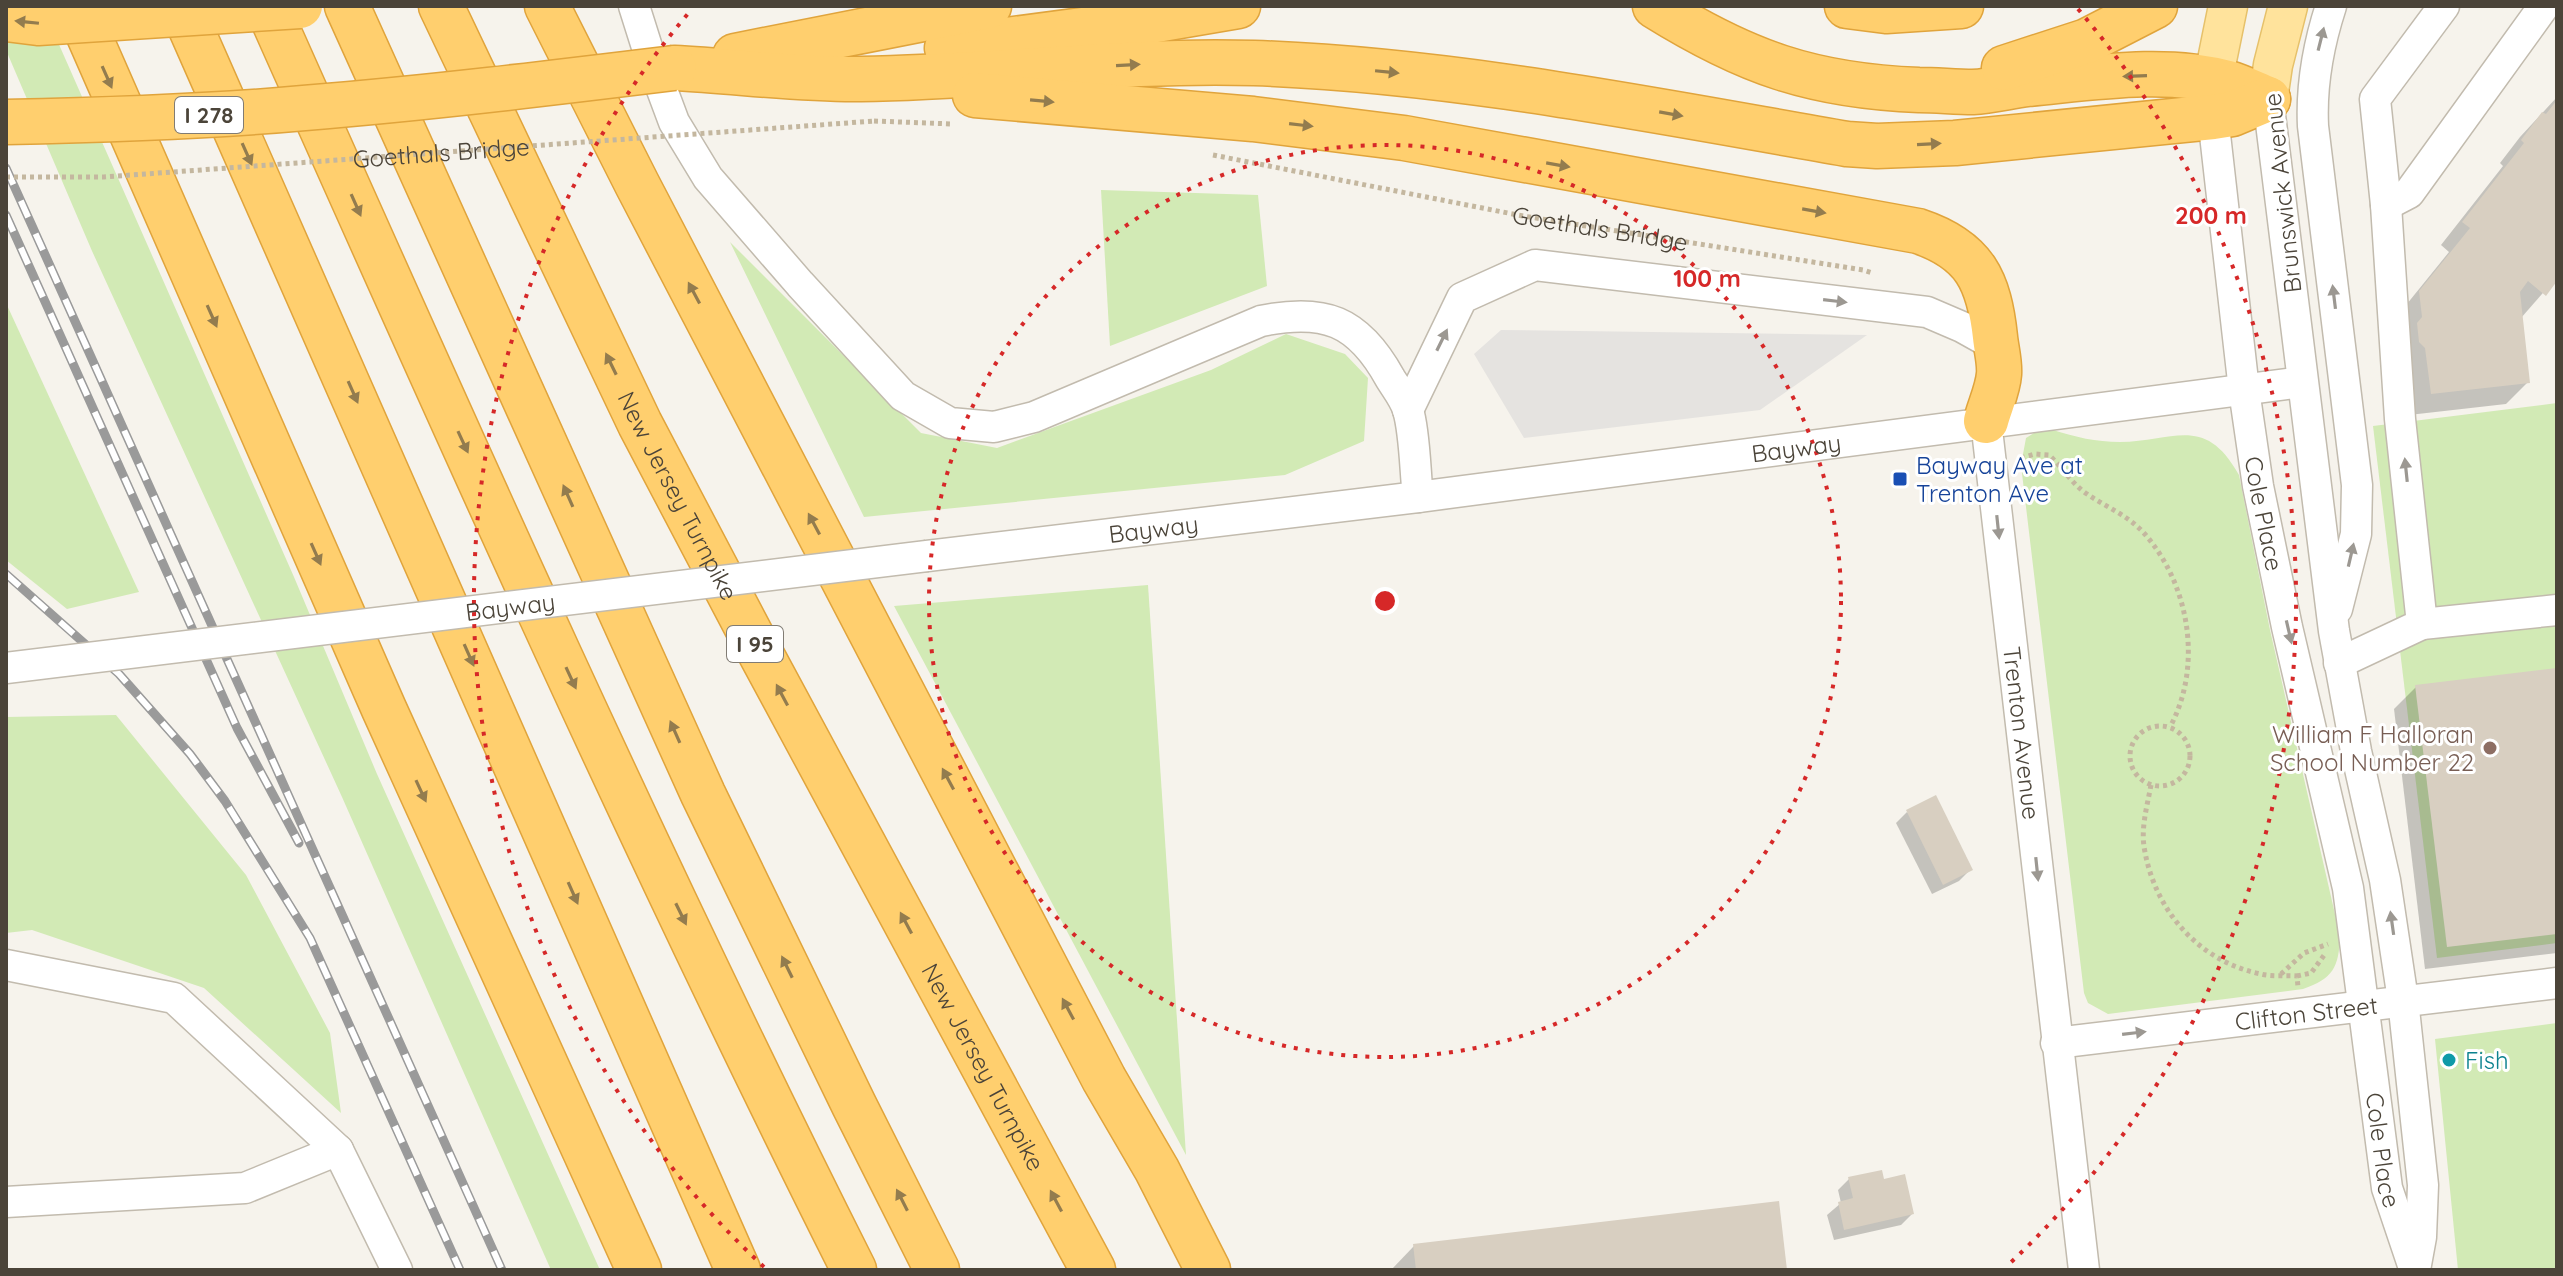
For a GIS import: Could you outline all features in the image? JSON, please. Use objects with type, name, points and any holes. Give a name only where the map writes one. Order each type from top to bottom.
[{"type":"highway","points":[[76,6],[377,694],[639,1270]]},
{"type":"highway","points":[[181,6],[738,1270]]},
{"type":"highway","points":[[267,6],[640,830],[854,1270]]},
{"type":"highway","points":[[6,19],[38,23],[300,6]]},
{"type":"highway","points":[[347,6],[703,794],[937,1270]]},
{"type":"highway","name":"New Jersey Turnpike","points":[[441,6],[640,424],[1093,1270]]},
{"type":"highway","points":[[547,6],[1104,1079],[1157,1170],[1184,1265]]},
{"type":"highway","points":[[873,55],[989,6]]},
{"type":"highway","points":[[873,55],[1135,23],[1238,6]]},
{"type":"highway","points":[[1655,6],[1733,49],[1786,71],[1836,83],[1974,92],[2136,75],[2213,99]]},
{"type":"highway","points":[[1847,6],[1886,11],[1961,6]]},
{"type":"highway","points":[[1899,89],[2019,64],[2087,41],[2155,6]]},
{"type":"highway","points":[[873,55],[1316,66],[1384,71],[1580,98],[1847,144],[1877,146],[1995,140],[2213,99],[2268,99]]},
{"type":"highway","points":[[873,55],[960,94],[1253,119],[1404,138],[1899,226],[1941,238],[1956,248],[1981,275],[1991,306],[1999,374],[1986,421]]},
{"type":"highway","name":"I 278","points":[[6,122],[136,119],[302,109],[674,68],[858,79],[873,55]]},
{"type":"main road","points":[[2213,99],[2228,6]]},
{"type":"main road","name":"Brunswick Avenue","points":[[2268,99],[2275,54],[2288,6]]},
{"type":"street","points":[[634,6],[674,122],[708,178],[903,396],[950,423],[994,427],[1034,417],[1261,321],[1294,314],[1329,318],[1356,333],[1384,366],[1408,410],[1418,497]]},
{"type":"street","name":"Cole Place","points":[[2331,6],[2316,62],[2313,126],[2352,434],[2357,514],[2352,556],[2334,631]]},
{"type":"street","points":[[2422,624],[2400,419],[2386,205],[2375,99],[2444,6]]},
{"type":"street","points":[[2386,205],[2409,193],[2544,6]]},
{"type":"street","points":[[2213,99],[2244,390]]},
{"type":"street","name":"Brunswick Avenue","points":[[2268,99],[2302,382]]},
{"type":"street","points":[[1408,410],[1462,298],[1535,265],[1927,312],[1996,346]]},
{"type":"street","name":"Cole Place","points":[[2244,390],[2258,486],[2277,579],[2348,888],[2387,1188],[2415,1270],[2421,1237],[2423,1185],[2403,1000],[2385,880],[2339,663],[2302,382]]},
{"type":"street","name":"Bayway","points":[[6,668],[1418,497],[2302,382]]},
{"type":"street","name":"Trenton Avenue","points":[[1986,421],[2084,1270]]},
{"type":"street","points":[[2339,663],[2422,624],[2557,610]]},
{"type":"street","points":[[6,965],[174,998],[338,1150],[397,1270]]},
{"type":"street","name":"Clifton Street","points":[[2056,1043],[2557,983]]},
{"type":"street","points":[[6,1202],[245,1188],[338,1150]]},
{"type":"path","name":"Goethals Bridge","points":[[6,177],[104,177],[874,121]]},
{"type":"path","name":"Goethals Bridge","points":[[1336,180],[1523,216],[1874,274]]},
{"type":"path","points":[[2022,459],[2035,454],[2049,455],[2087,494],[2142,531],[2171,574],[2182,603],[2189,662],[2180,709],[2170,727]]},
{"type":"path","points":[[2170,727],[2179,733],[2190,750],[2187,770],[2171,784],[2151,785],[2136,774],[2130,756],[2132,746],[2143,731],[2170,727]]},
{"type":"path","points":[[2151,785],[2143,825],[2144,851],[2162,900],[2176,924],[2199,946],[2223,962],[2263,975],[2297,976],[2311,973],[2321,963],[2330,943],[2304,953],[2280,975]]},
{"type":"path","points":[[2297,976],[2298,990]]},
{"type":"green space","points":[[6,6],[42,6],[294,577],[377,774],[600,1270],[551,1270],[342,797],[92,251],[6,50]]},
{"type":"green space","points":[[1101,190],[1258,195],[1267,286],[1110,346]]},
{"type":"green space","points":[[730,242],[921,433],[997,448],[1211,370],[1286,334],[1345,354],[1368,378],[1364,441],[1285,475],[864,517]]},
{"type":"green space","points":[[6,303],[139,592],[67,609],[6,560]]},
{"type":"green space","points":[[2557,403],[2557,943],[2437,958],[2373,426]]},
{"type":"green space","points":[[2053,430],[2111,442],[2187,435],[2201,437],[2226,456],[2239,475],[2270,630],[2340,936],[2336,964],[2328,976],[2313,985],[2303,989],[2108,1014],[2088,1003],[2084,993],[2021,465],[2026,438],[2037,431]]},
{"type":"green space","points":[[1148,585],[1186,1155],[894,606]]},
{"type":"green space","points":[[116,715],[246,875],[330,1033],[341,1113],[204,988],[32,930],[6,933],[6,717]]},
{"type":"green space","points":[[2557,1023],[2557,1270],[2458,1270],[2435,1039]]},
{"type":"shaded area","points":[[1501,330],[1867,335],[1760,410],[1524,438],[1474,354]]},
{"type":"building","points":[[2557,100],[2557,281],[2546,296],[2528,281],[2520,292],[2530,383],[2431,394],[2425,348],[2419,342],[2417,323],[2422,317],[2419,291],[2470,228],[2462,222],[2524,143],[2521,140],[2542,112],[2546,114]]},
{"type":"building","name":"William F Halloran School Number 22","points":[[2557,668],[2557,934],[2447,947],[2415,685]]},
{"type":"building","points":[[1936,795],[1973,870],[1943,885],[1906,810]]},
{"type":"building","points":[[1882,1170],[1884,1179],[1905,1174],[1914,1214],[1844,1230],[1838,1202],[1853,1198],[1848,1177]]},
{"type":"building","points":[[1779,1201],[1787,1270],[1416,1270],[1413,1244]]},
{"type":"railway","points":[[6,168],[502,1270]]},
{"type":"railway","points":[[6,215],[237,728],[299,843]]},
{"type":"railway","points":[[6,574],[119,674],[190,754],[225,801],[310,938],[460,1270]]},
{"type":"place","name":"Bayway Ave at Trenton Ave","points":[[1900,479]]},
{"type":"place","name":"William F Halloran School Number 22","points":[[2490,748]]},
{"type":"place","name":"Fish","points":[[2449,1060]]}]
